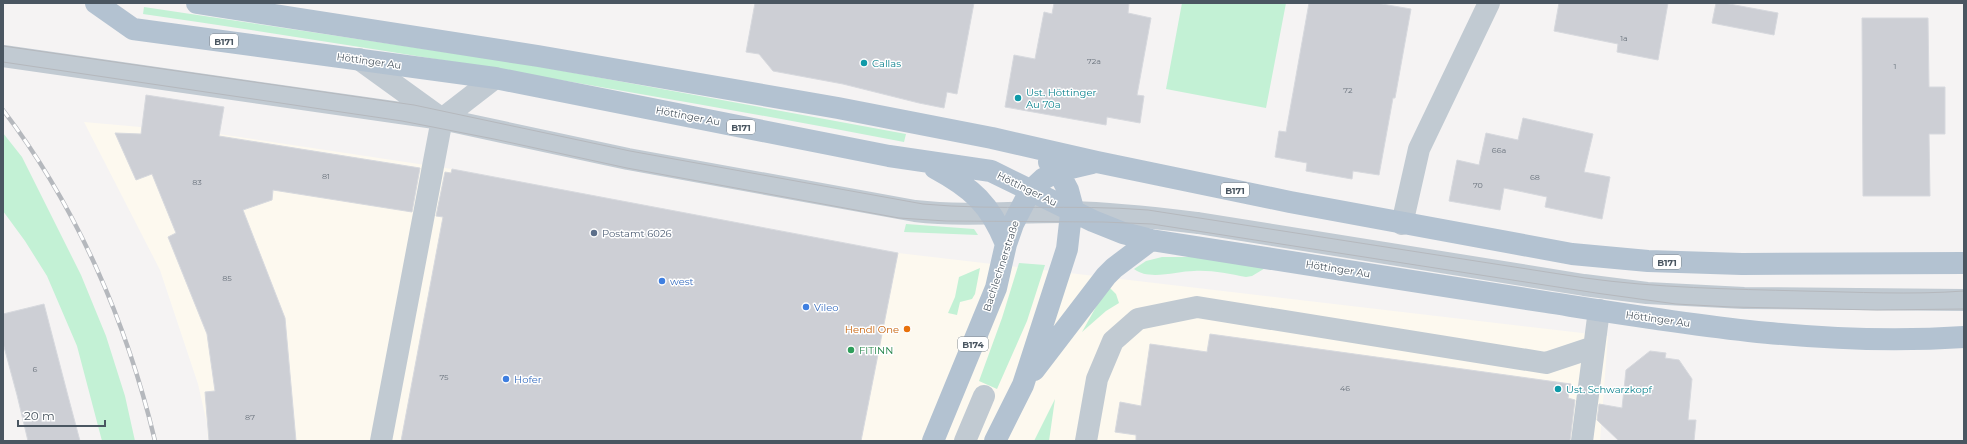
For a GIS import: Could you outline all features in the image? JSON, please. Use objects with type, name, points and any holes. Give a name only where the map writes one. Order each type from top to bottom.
[{"type":"main road","name":"Höttinger Au","points":[[96,3],[133,28],[495,78],[926,162],[991,172],[1072,212],[1123,234],[1151,240],[1756,333],[1812,338],[1872,340],[1964,337]]},
{"type":"main road","name":"B171","points":[[197,3],[530,55],[838,108],[1017,143],[1097,162],[1402,224],[1534,248],[1614,259],[1742,264],[1964,263]]},
{"type":"main road","points":[[995,441],[1023,385],[1067,250],[1072,212],[1068,190],[1058,171],[1044,158],[1017,143]]},
{"type":"main road","points":[[926,162],[957,180],[974,194],[992,214],[1006,244]]},
{"type":"main road","name":"Bachlechnerstraße","points":[[933,441],[996,288],[1006,244],[1018,214],[1030,191],[1043,179],[1058,171],[1097,162]]},
{"type":"main road","points":[[1023,385],[1106,276],[1151,240]]},
{"type":"lane","points":[[1402,224],[1419,149],[1489,3]]},
{"type":"lane","points":[[3,56],[442,119],[636,161],[929,213],[1018,214],[1072,212],[1137,215],[1198,223],[1584,285],[1659,294],[1744,298],[1964,300]]},
{"type":"lane","points":[[359,59],[442,119]]},
{"type":"lane","points":[[381,441],[442,119],[495,78]]},
{"type":"lane","points":[[1086,441],[1097,379],[1113,341],[1138,319],[1197,307],[1546,363],[1594,347]]},
{"type":"lane","points":[[1582,441],[1599,310]]},
{"type":"lane","points":[[965,441],[984,396]]},
{"type":"shaded area","points":[[84,122],[219,134],[452,169],[898,253],[1608,336],[1600,441],[208,441],[207,424],[198,384],[160,270]]},
{"type":"green space","points":[[1182,3],[1286,3],[1266,108],[1166,89]]},
{"type":"green space","points":[[144,7],[531,65],[906,134],[904,142],[524,74],[143,14]]},
{"type":"green space","points":[[3,133],[22,157],[81,275],[106,336],[125,396],[135,441],[102,441],[77,346],[47,276],[25,241],[3,211]]},
{"type":"green space","points":[[906,224],[974,229],[978,235],[904,232]]},
{"type":"green space","points":[[1162,257],[1212,257],[1267,267],[1252,276],[1246,277],[1207,271],[1187,271],[1155,275],[1140,273],[1134,269],[1146,261]]},
{"type":"green space","points":[[1019,263],[1045,265],[1027,321],[997,389],[979,381],[1002,318]]},
{"type":"green space","points":[[980,268],[975,294],[972,299],[960,302],[957,315],[948,313],[955,297],[959,277]]},
{"type":"green space","points":[[1110,288],[1116,294],[1119,303],[1106,311],[1082,332],[1101,298]]},
{"type":"green space","points":[[1055,399],[1049,441],[1034,441]]},
{"type":"building","name":"Callas","points":[[755,3],[974,3],[957,94],[947,92],[944,108],[843,84],[773,71],[759,54],[746,52]]},
{"type":"building","points":[[1054,3],[1129,3],[1128,13],[1151,18],[1137,95],[1144,96],[1140,123],[1107,117],[1106,125],[1005,107],[1014,55],[1035,59],[1044,12],[1052,14]]},
{"type":"building","points":[[1309,3],[1376,3],[1411,9],[1379,175],[1353,171],[1352,179],[1306,171],[1307,163],[1275,157],[1279,131],[1286,132]]},
{"type":"building","points":[[1559,3],[1668,3],[1658,60],[1617,52],[1618,44],[1554,31]]},
{"type":"building","points":[[1716,3],[1724,3],[1778,13],[1774,35],[1712,23]]},
{"type":"building","points":[[1862,18],[1928,18],[1929,87],[1945,87],[1945,134],[1929,134],[1930,196],[1863,196]]},
{"type":"building","points":[[146,95],[224,107],[219,136],[420,168],[412,212],[273,190],[272,200],[243,210],[285,318],[296,441],[209,441],[205,392],[215,391],[207,334],[168,237],[176,233],[152,174],[136,180],[115,133],[141,134]]},
{"type":"building","points":[[1523,118],[1593,134],[1584,172],[1610,177],[1602,219],[1545,207],[1547,197],[1504,188],[1500,210],[1449,201],[1457,160],[1479,165],[1486,133],[1518,140]]},
{"type":"building","name":"west","points":[[452,169],[898,253],[861,441],[401,441],[443,217],[436,216],[445,172],[451,173]]},
{"type":"building","points":[[44,304],[80,441],[28,441],[3,343],[3,314]]},
{"type":"building","points":[[1210,334],[1571,384],[1568,398],[1575,400],[1570,441],[1136,441],[1136,435],[1115,432],[1120,402],[1141,406],[1150,344],[1207,352]]},
{"type":"building","points":[[1650,351],[1666,353],[1665,358],[1679,360],[1692,379],[1688,420],[1696,420],[1694,441],[1619,441],[1597,420],[1599,404],[1622,408],[1626,370]]},
{"type":"tram line","points":[[3,46],[414,105],[630,151],[923,204],[979,207],[1120,208],[1148,210],[1585,278],[1639,284],[1721,289],[1904,293],[1964,291]]},
{"type":"tram line","points":[[3,62],[402,121],[627,168],[899,218],[946,221],[1103,222],[1152,224],[1676,304],[1731,307],[1877,310],[1964,309]]},
{"type":"railway","points":[[3,110],[30,147],[54,186],[76,226],[96,268],[130,353],[155,441]]},
{"type":"place","name":"Callas","points":[[864,63]]},
{"type":"place","name":"Ust. Höttinger Au 70a","points":[[1018,98]]},
{"type":"place","name":"Postamt 6026","points":[[594,233]]},
{"type":"place","name":"west","points":[[662,281]]},
{"type":"place","name":"Vileo","points":[[806,307]]},
{"type":"place","name":"Hendl One","points":[[907,329]]},
{"type":"place","name":"FITINN","points":[[851,350]]},
{"type":"place","name":"Hofer","points":[[506,379]]},
{"type":"place","name":"Ust. Schwarzkopf","points":[[1558,389]]}]
